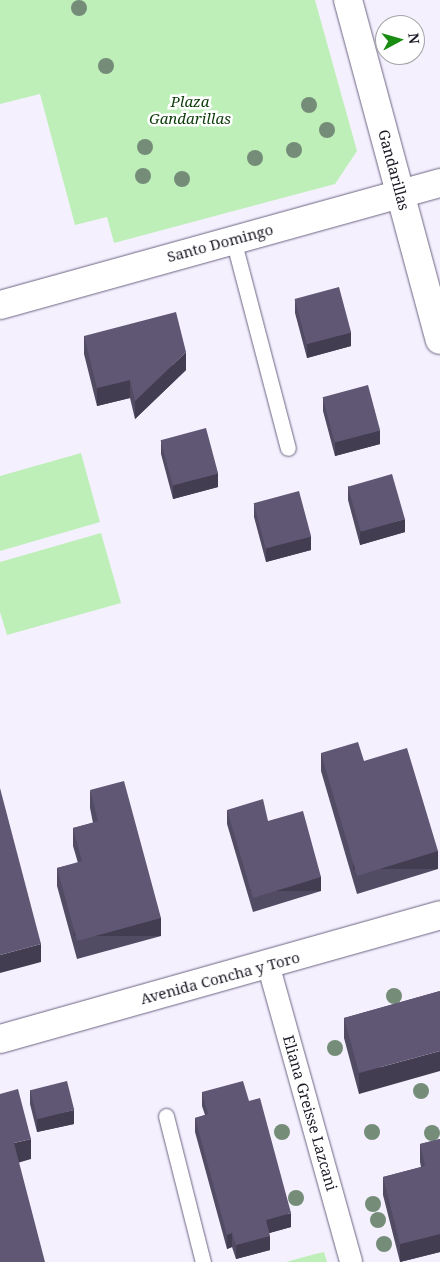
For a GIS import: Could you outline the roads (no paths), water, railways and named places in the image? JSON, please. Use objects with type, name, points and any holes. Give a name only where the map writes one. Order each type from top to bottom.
[{"type":"street","name":"Gandarillas","points":[[348,0],[440,340]]},
{"type":"street","name":"Santo Domingo","points":[[0,305],[440,183]]},
{"type":"street","name":"Avenida Concha y Toro","points":[[0,1039],[440,915]]},
{"type":"street","name":"Eliana Greisse Lazcani","points":[[268,964],[351,1262]]},
{"type":"lane","points":[[233,239],[288,448]]},
{"type":"lane","points":[[166,1116],[203,1262]]},
{"type":"park label","name":"Plaza Gandarillas","points":[[190,110]]}]
